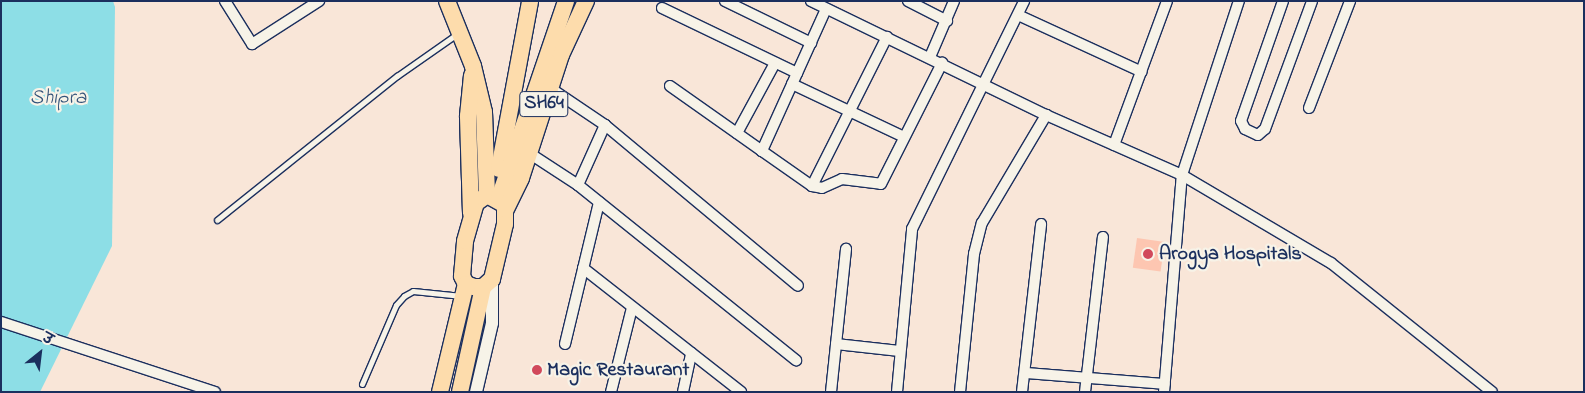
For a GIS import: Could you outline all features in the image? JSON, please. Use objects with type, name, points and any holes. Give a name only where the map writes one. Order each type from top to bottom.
[{"type":"main road","points":[[447,1],[461,30],[474,66],[497,200]]},
{"type":"main road","points":[[460,392],[488,283],[497,200],[530,1]]},
{"type":"main road","name":"SH64","points":[[497,200],[566,1]]},
{"type":"main road","name":"SH64","points":[[497,200],[529,153],[570,32],[586,1]]},
{"type":"main road","points":[[440,392],[465,290],[462,265],[471,213],[468,116],[474,66]]},
{"type":"main road","points":[[471,213],[476,203],[497,200]]},
{"type":"main road","points":[[465,290],[488,283]]},
{"type":"street","points":[[225,1],[252,44],[319,1]]},
{"type":"street","points":[[725,1],[811,43]]},
{"type":"street","points":[[811,1],[930,57],[1046,115],[1182,174],[1331,263],[1492,392]]},
{"type":"street","points":[[908,1],[947,21]]},
{"type":"street","points":[[930,57],[954,1]]},
{"type":"street","points":[[897,392],[912,229],[1024,1]]},
{"type":"street","points":[[1114,145],[1167,1]]},
{"type":"street","points":[[1025,373],[1088,377],[1164,388],[1182,174],[1239,1]]},
{"type":"street","points":[[1283,1],[1241,121],[1245,130],[1258,135],[1265,129],[1312,1]]},
{"type":"street","points":[[1310,108],[1350,1]]},
{"type":"street","points":[[662,8],[797,73]]},
{"type":"street","points":[[762,151],[826,9]]},
{"type":"street","points":[[1018,16],[1142,72]]},
{"type":"street","points":[[812,186],[887,37]]},
{"type":"street","points":[[736,133],[775,62]]},
{"type":"street","points":[[670,86],[812,186],[822,188],[842,180],[878,186],[942,63]]},
{"type":"street","points":[[792,84],[904,137]]},
{"type":"street","points":[[550,88],[605,125],[798,286]]},
{"type":"street","points":[[960,392],[974,254],[982,223],[1046,115]]},
{"type":"street","points":[[578,186],[605,125]]},
{"type":"street","points":[[529,153],[599,202],[796,360]]},
{"type":"street","points":[[565,344],[599,202]]},
{"type":"street","points":[[1022,392],[1041,224]]},
{"type":"street","points":[[1085,392],[1103,237]]},
{"type":"street","points":[[832,392],[846,249]]},
{"type":"street","points":[[583,268],[741,392]]},
{"type":"street","points":[[476,392],[492,322],[488,283]]},
{"type":"street","points":[[611,392],[632,308]]},
{"type":"street","points":[[1,322],[216,392]]},
{"type":"street","points":[[836,344],[900,351]]},
{"type":"street","points":[[683,392],[690,353]]},
{"type":"lane","points":[[217,220],[397,76],[461,30]]},
{"type":"lane","points":[[362,384],[396,305],[404,296],[413,291],[465,290]]},
{"type":"water","name":"Shipra","points":[[1,1],[113,1],[115,7],[112,246],[40,392],[1,392]]},
{"type":"building","points":[[1137,238],[1165,242],[1161,272],[1133,268]]},
{"type":"place","name":"Arogya Hospitals","points":[[1148,254]]},
{"type":"place","name":"Magic Restaurant","points":[[537,370]]}]
